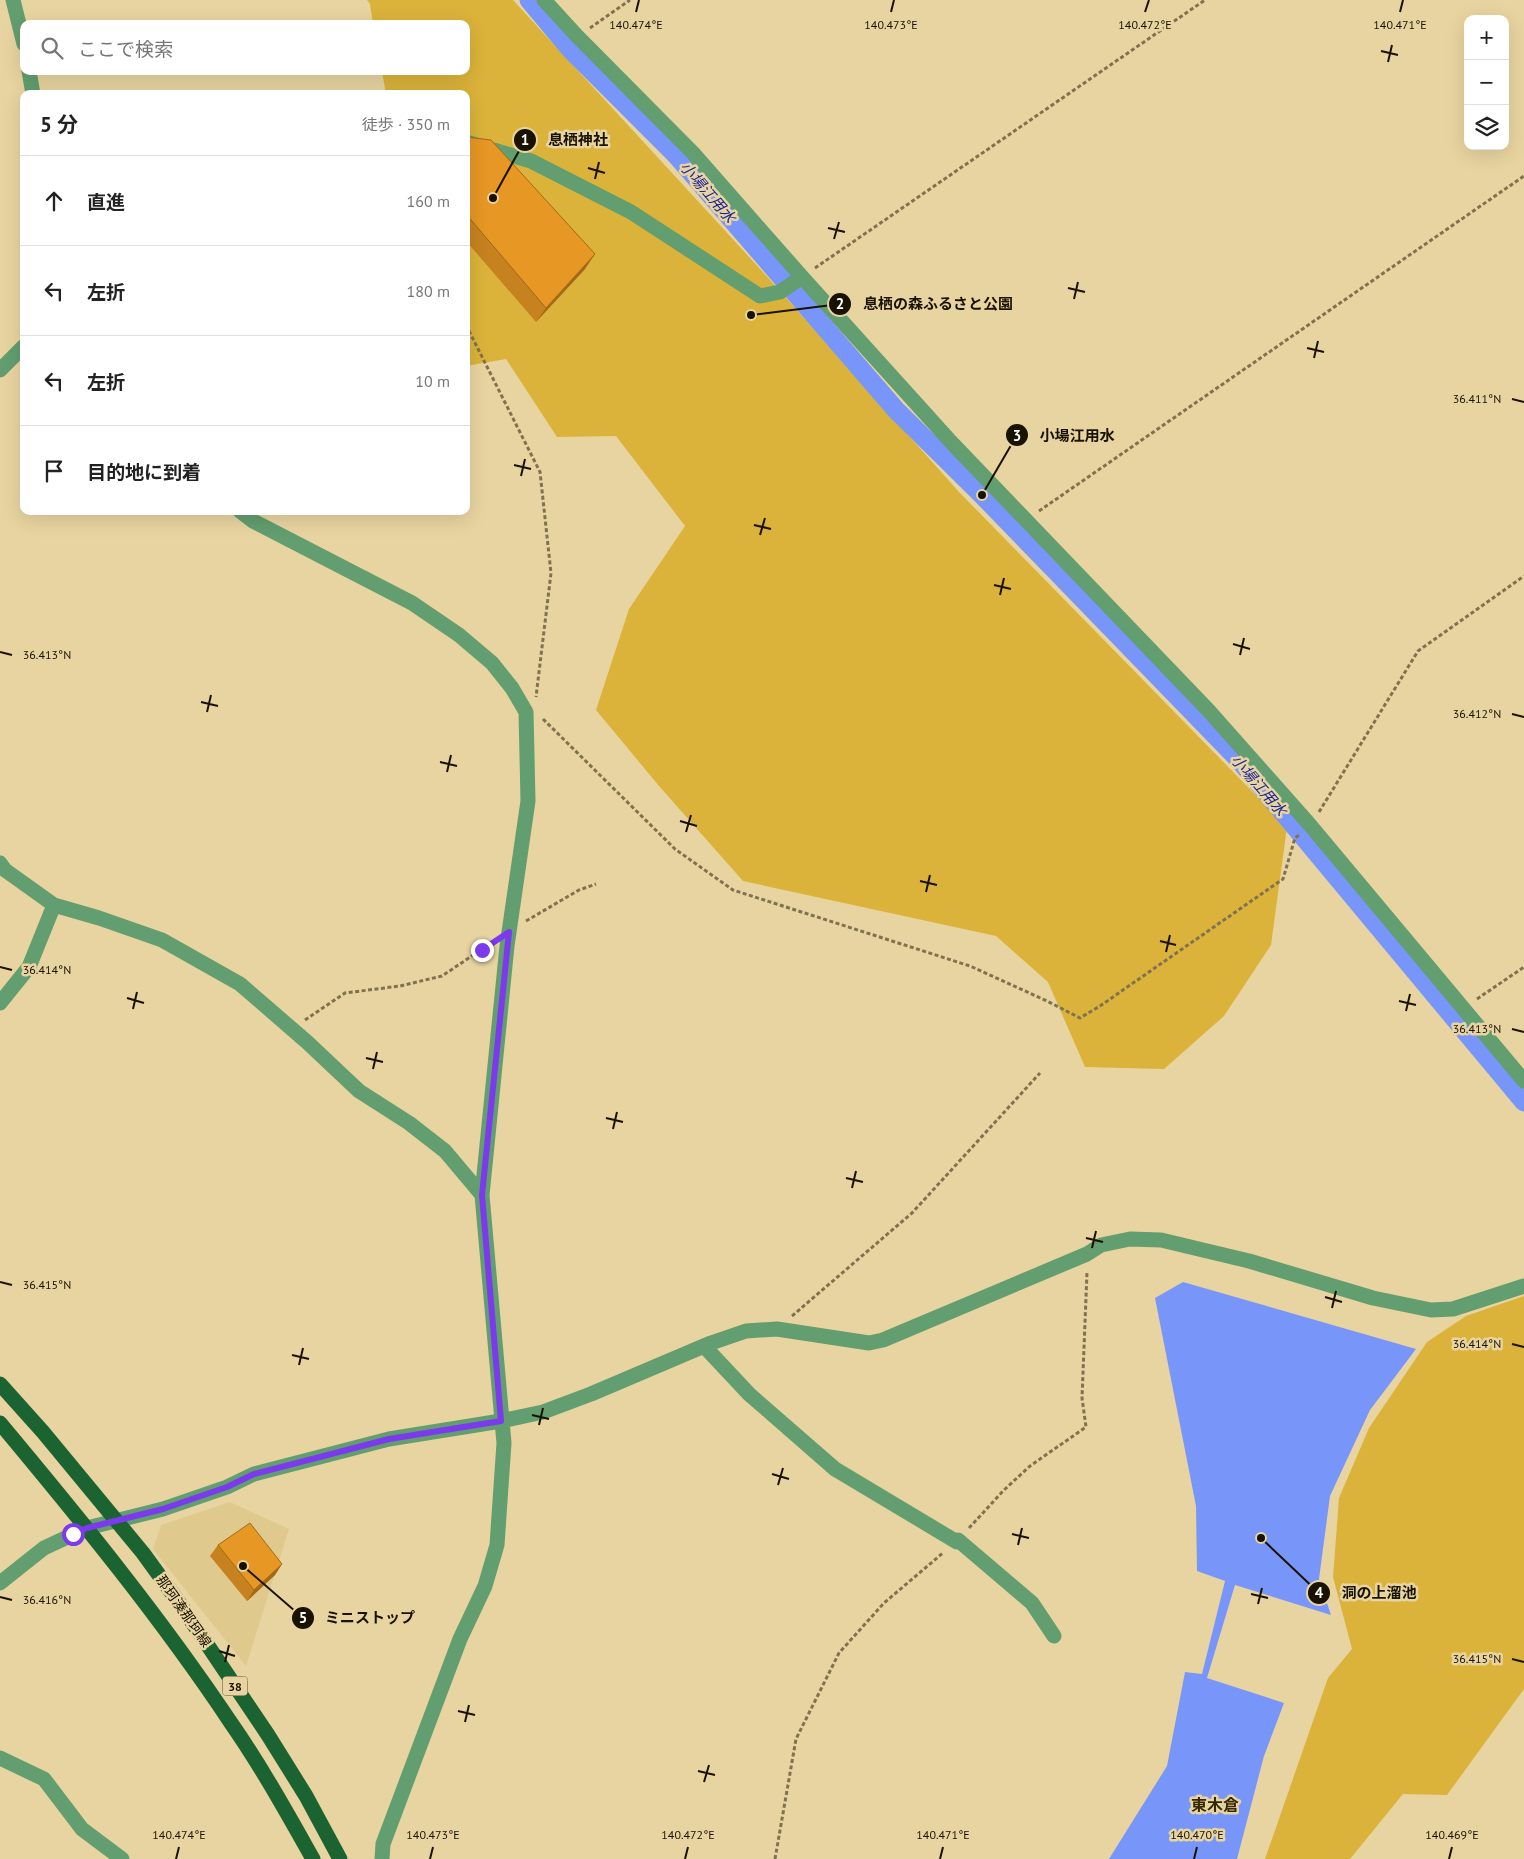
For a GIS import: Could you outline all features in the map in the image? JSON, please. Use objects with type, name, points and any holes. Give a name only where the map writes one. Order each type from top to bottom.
[{"type":"main road","name":"那珂湊那珂線","points":[[0,1384],[43,1432],[143,1553],[180,1604],[306,1796],[340,1859]]},
{"type":"main road","name":"那珂湊那珂線","points":[[0,1423],[87,1528],[158,1620],[232,1723],[313,1859]]},
{"type":"street","points":[[13,0],[20,28]]},
{"type":"street","points":[[544,0],[693,153],[798,279],[1208,711],[1310,825],[1524,1081]]},
{"type":"street","points":[[30,75],[32,90]]},
{"type":"street","points":[[470,143],[531,161],[631,212],[760,296],[780,292],[798,279]]},
{"type":"street","points":[[0,370],[20,350]]},
{"type":"street","points":[[245,515],[253,521],[412,603],[459,635],[492,663],[530,711],[528,801],[509,932],[482,1195],[504,1444],[497,1545],[485,1586],[460,1638],[382,1844],[382,1859]]},
{"type":"street","points":[[0,863],[10,874],[54,905],[99,918],[162,940],[240,984],[359,1091],[409,1123],[446,1151],[482,1195]]},
{"type":"street","points":[[0,1003],[29,967],[54,905]]},
{"type":"street","points":[[0,1583],[44,1548],[87,1528],[163,1509],[218,1490],[254,1474],[389,1439],[501,1421],[543,1412],[704,1346],[746,1331],[777,1329],[869,1343],[883,1340],[1088,1254],[1101,1246],[1130,1239],[1161,1240],[1249,1261],[1373,1298],[1431,1310],[1453,1309],[1524,1286]]},
{"type":"street","points":[[704,1346],[749,1394],[835,1469],[957,1542],[958,1540],[1032,1603],[1054,1636]]},
{"type":"street","points":[[0,1758],[44,1779],[82,1829],[122,1859]]},
{"type":"path","points":[[577,36],[630,0]]},
{"type":"path","points":[[798,279],[1205,0]]},
{"type":"path","points":[[1025,520],[1524,176]]},
{"type":"path","points":[[470,333],[540,472],[551,574],[530,711],[675,849],[733,890],[970,966],[1047,1000],[1080,1018],[1283,880],[1295,838]]},
{"type":"path","points":[[1310,825],[1418,651],[1524,576]]},
{"type":"path","points":[[292,1029],[346,992],[400,986],[442,976],[509,932],[579,890],[596,884]]},
{"type":"path","points":[[1463,1008],[1524,967]]},
{"type":"path","points":[[777,1329],[912,1213],[1040,1072]]},
{"type":"path","points":[[775,1859],[796,1739],[839,1653],[884,1603],[958,1540],[1004,1490],[1030,1466],[1086,1427],[1082,1398],[1088,1254]]},
{"type":"shaded area","points":[[367,0],[513,0],[763,272],[959,492],[1287,827],[1271,945],[1224,1016],[1164,1069],[1085,1067],[1048,982],[996,936],[743,881],[659,786],[596,710],[629,609],[685,526],[616,436],[557,437],[506,359],[470,365],[470,90],[385,90],[383,75],[470,75],[470,20],[372,20],[370,4]]},
{"type":"shaded area","points":[[1524,1296],[1524,1689],[1447,1795],[1403,1794],[1350,1859],[1265,1859],[1328,1678],[1352,1649],[1333,1577],[1339,1498],[1369,1428],[1427,1342],[1466,1316]]},
{"type":"shaded area","points":[[230,1502],[289,1529],[246,1666],[153,1549],[161,1525]]},
{"type":"water","points":[[1183,1282],[1416,1349],[1370,1410],[1330,1496],[1319,1579],[1331,1615],[1235,1585],[1207,1678],[1284,1703],[1264,1756],[1237,1859],[1109,1859],[1167,1766],[1185,1672],[1202,1674],[1225,1581],[1197,1571],[1196,1506],[1155,1298]]},
{"type":"building","points":[[470,137],[491,140],[595,254],[546,308],[470,219]]},
{"type":"building","points":[[250,1523],[282,1564],[254,1590],[218,1545]]},
{"type":"waterway","name":"小場江用水","points":[[529,0],[570,49],[676,155],[896,410],[982,495],[1240,761],[1524,1102]]},
{"type":"place","name":"息栖神社","points":[[493,198]]},
{"type":"place","name":"息栖の森ふるさと公園","points":[[751,315]]},
{"type":"place","name":"小場江用水","points":[[982,495]]},
{"type":"place","name":"洞の上溜池","points":[[1261,1538]]},
{"type":"place","name":"ミニストップ","points":[[243,1566]]},
{"type":"district","name":"東木倉","points":[[1215,1805]]},
{"type":"route","points":[[73,1534],[87,1528],[163,1509],[227,1487],[254,1474],[389,1439],[501,1421],[482,1195],[509,932],[482,950]]}]
